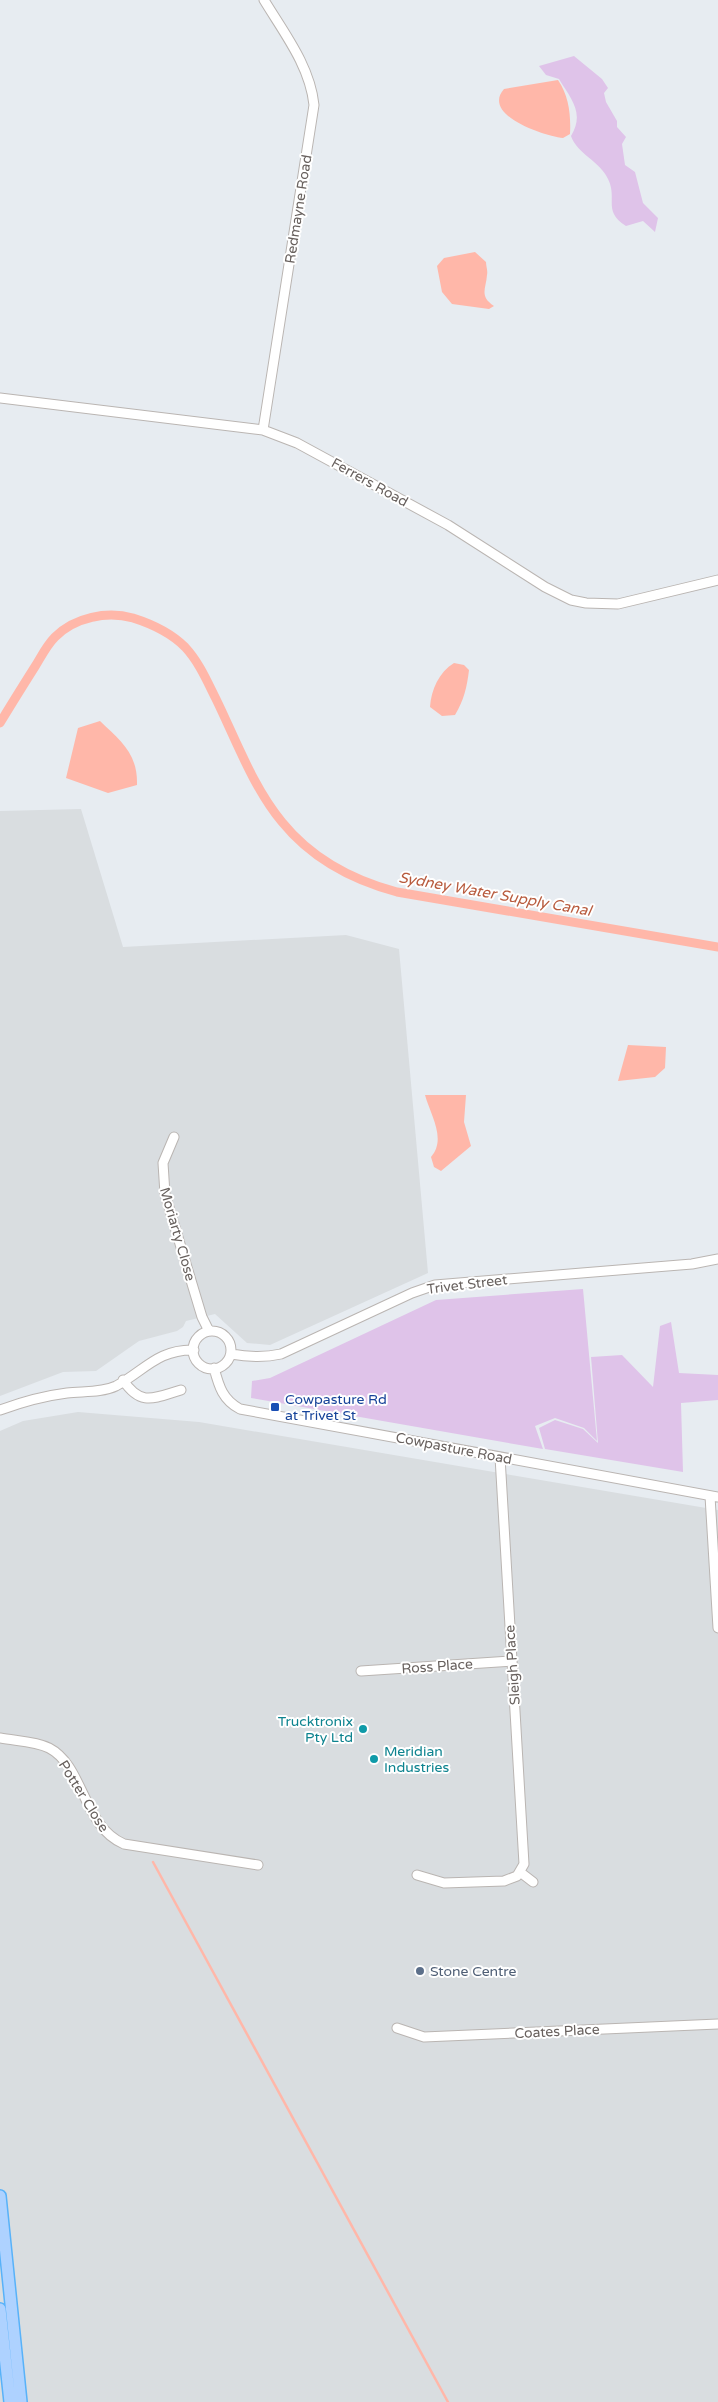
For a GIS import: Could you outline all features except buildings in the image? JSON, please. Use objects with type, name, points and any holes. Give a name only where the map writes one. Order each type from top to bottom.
[{"type":"main road","points":[[0,2196],[21,2402]]},
{"type":"main road","points":[[0,2310],[10,2402]]},
{"type":"street","name":"Redmayne Road","points":[[264,0],[307,71],[312,86],[314,105],[264,430]]},
{"type":"street","name":"Ferrers Road","points":[[0,398],[264,430],[297,443],[448,525],[545,587],[571,600],[586,603],[618,604],[718,580]]},
{"type":"street","name":"Moriarty Close","points":[[174,1136],[163,1163],[165,1194],[202,1317],[209,1332]]},
{"type":"street","name":"Trivet Street","points":[[231,1354],[260,1357],[281,1354],[412,1293],[443,1284],[692,1264],[718,1259]]},
{"type":"street","points":[[215,1331],[226,1337],[231,1348],[231,1354],[225,1364],[214,1368],[203,1366],[198,1362],[194,1350],[198,1338],[215,1331]]},
{"type":"street","points":[[0,1410],[45,1396],[95,1391],[115,1386],[162,1354],[181,1350],[194,1350]]},
{"type":"street","name":"Cowpasture Road","points":[[214,1368],[224,1397],[229,1403],[240,1409],[714,1497]]},
{"type":"street","points":[[123,1380],[132,1393],[142,1398],[157,1397],[181,1390]]},
{"type":"street","name":"Sleigh Place","points":[[500,1457],[525,1854],[520,1872]]},
{"type":"street","points":[[714,1497],[718,1628]]},
{"type":"street","name":"Ross Place","points":[[361,1671],[512,1661]]},
{"type":"street","name":"Potter Close","points":[[0,1738],[38,1745],[56,1753],[69,1769],[99,1823],[114,1840],[124,1844],[258,1865]]},
{"type":"street","points":[[417,1875],[453,1884],[504,1881],[513,1878],[520,1872],[533,1882]]},
{"type":"street","name":"Coates Place","points":[[397,2028],[424,2037],[718,2024]]},
{"type":"shaded area","points":[[574,56],[602,79],[608,88],[604,93],[606,102],[617,121],[617,127],[626,137],[622,144],[625,165],[635,172],[643,203],[658,218],[655,232],[643,221],[626,226],[614,215],[611,186],[608,179],[600,167],[578,148],[571,136],[577,120],[577,113],[572,100],[559,79],[546,75],[539,66]]},
{"type":"shaded area","points":[[558,80],[565,93],[570,113],[570,134],[563,138],[543,133],[518,122],[501,107],[499,98],[504,89]]},
{"type":"shaded area","points":[[475,252],[486,262],[487,273],[484,292],[486,299],[494,306],[489,309],[452,304],[442,292],[437,266],[444,258]]},
{"type":"shaded area","points":[[454,663],[464,665],[469,670],[466,688],[455,715],[442,716],[430,707],[432,694],[440,676]]},
{"type":"shaded area","points":[[100,721],[127,749],[135,765],[137,785],[108,793],[66,778],[78,728]]},
{"type":"shaded area","points":[[81,809],[123,947],[346,935],[399,949],[428,1273],[270,1345],[247,1343],[215,1314],[186,1321],[183,1327],[177,1331],[139,1341],[96,1371],[63,1372],[0,1396],[0,811]]},
{"type":"shaded area","points":[[628,1045],[666,1047],[665,1068],[655,1077],[618,1081]]},
{"type":"shaded area","points":[[425,1095],[466,1095],[464,1122],[471,1146],[441,1171],[434,1167],[431,1157],[436,1150],[438,1142],[436,1126]]},
{"type":"shaded area","points":[[583,1289],[597,1441],[584,1428],[555,1418],[535,1426],[543,1449],[251,1398],[252,1381],[270,1378],[436,1300]]},
{"type":"shaded area","points":[[671,1322],[679,1373],[718,1375],[718,1400],[681,1403],[683,1472],[545,1449],[539,1428],[555,1420],[583,1429],[598,1443],[591,1357],[622,1355],[653,1387],[660,1326]]},
{"type":"shaded area","points":[[78,1412],[199,1422],[718,1510],[718,2402],[0,2402],[0,1431],[23,1421]]},
{"type":"waterway","name":"Sydney Water Supply Canal","points":[[0,723],[47,647],[63,630],[92,617],[113,615],[133,618],[167,633],[180,642],[190,653],[199,665],[262,794],[294,835],[306,847],[334,866],[364,881],[397,892],[718,947]]},
{"type":"waterway","points":[[153,1862],[448,2402]]},
{"type":"place","name":"Cowpasture Rd at Trivet St","points":[[275,1407]]},
{"type":"place","name":"Trucktronix Pty Ltd","points":[[363,1729]]},
{"type":"place","name":"Meridian Industries","points":[[374,1759]]},
{"type":"place","name":"Stone Centre","points":[[420,1971]]}]
